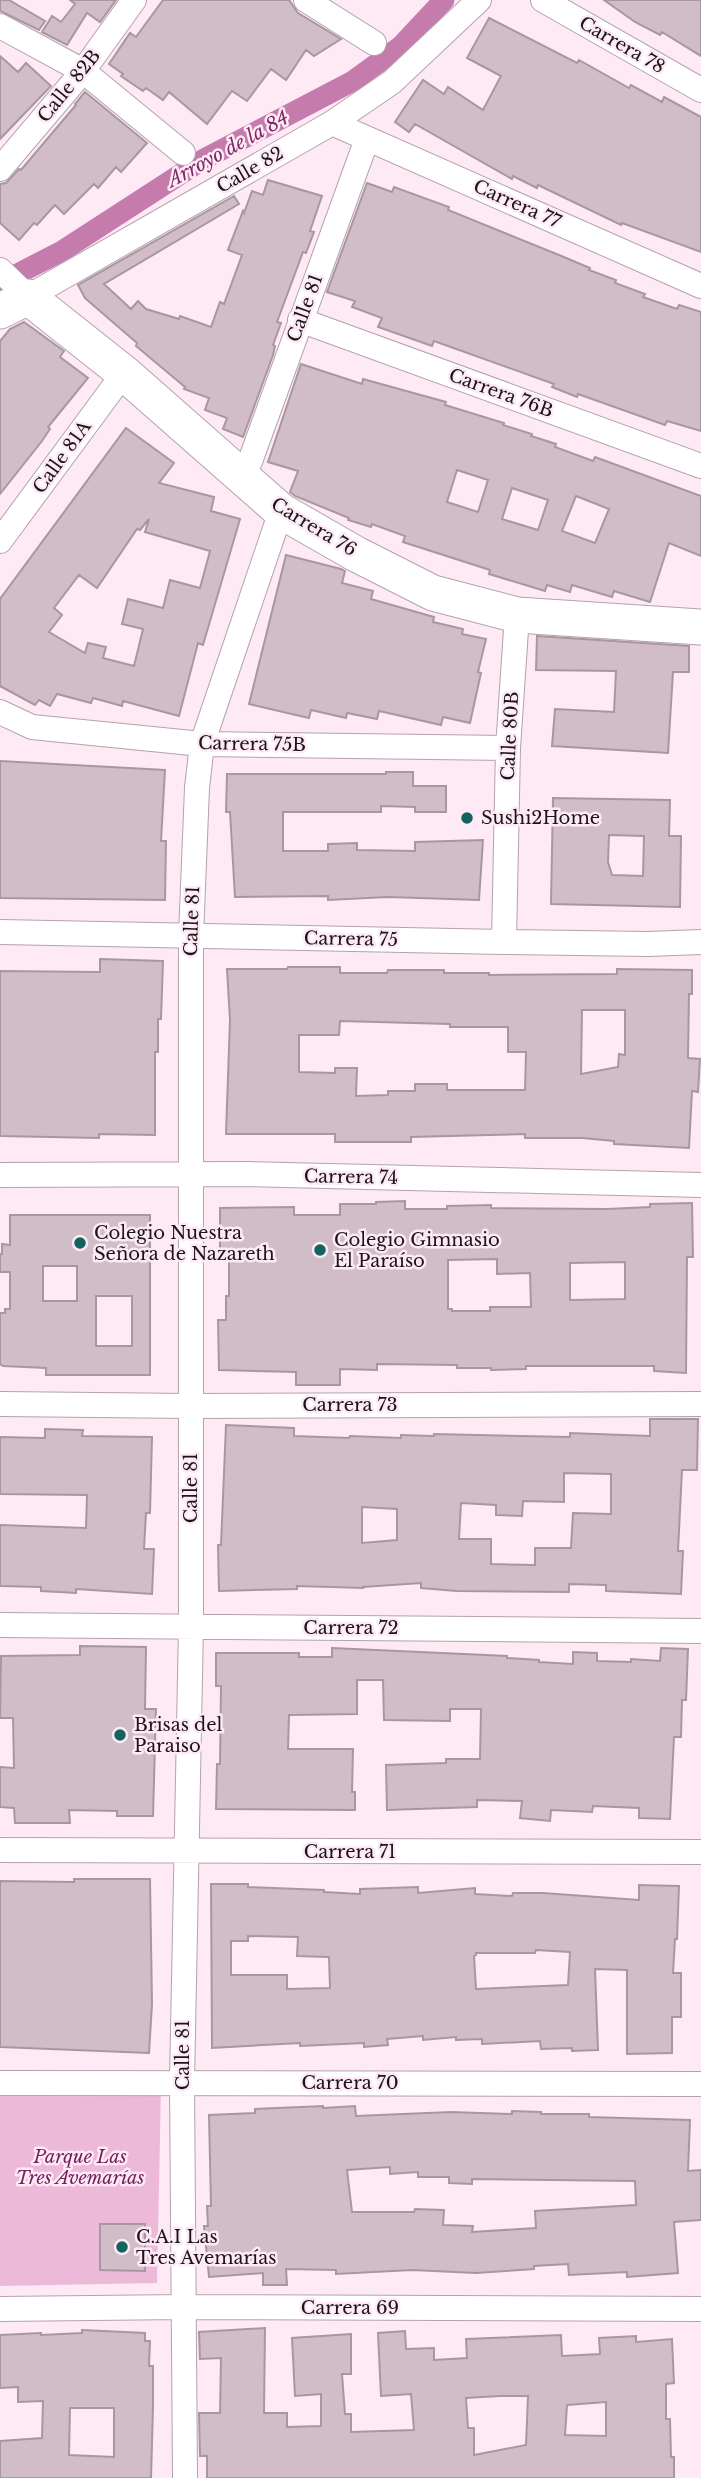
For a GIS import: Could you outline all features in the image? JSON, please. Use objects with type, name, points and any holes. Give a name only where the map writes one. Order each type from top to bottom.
[{"type":"street","name":"Calle 82B","points":[[0,169],[83,71],[134,0]]},
{"type":"street","points":[[306,0],[374,43]]},
{"type":"street","name":"Calle 82","points":[[15,298],[332,123],[392,82],[479,0]]},
{"type":"street","name":"Carrera 78","points":[[543,0],[701,90]]},
{"type":"street","points":[[0,26],[83,71],[184,153]]},
{"type":"street","name":"Carrera 77","points":[[332,123],[701,286]]},
{"type":"street","name":"Calle 81","points":[[244,478],[367,139]]},
{"type":"street","name":"Carrera 76","points":[[0,270],[15,298],[124,373],[281,511],[356,554],[433,593],[517,615],[701,627]]},
{"type":"street","name":"Carrera 76B","points":[[300,320],[701,466]]},
{"type":"street","name":"Calle 81A","points":[[0,541],[124,373]]},
{"type":"street","name":"Calle 81","points":[[185,2478],[182,2082],[191,1626],[191,936],[197,788],[202,744],[281,511]]},
{"type":"street","name":"Calle 80B","points":[[504,942],[508,748],[517,615]]},
{"type":"street","name":"Carrera 75B","points":[[0,712],[32,727],[202,744],[508,748]]},
{"type":"street","name":"Carrera 75","points":[[0,932],[504,942],[701,942]]},
{"type":"street","name":"Carrera 74","points":[[0,1175],[190,1175],[701,1185]]},
{"type":"street","name":"Carrera 73","points":[[0,1404],[701,1404]]},
{"type":"street","name":"Carrera 72","points":[[0,1625],[701,1631]]},
{"type":"street","name":"Carrera 71","points":[[0,1850],[701,1853]]},
{"type":"street","name":"Carrera 70","points":[[0,2083],[701,2084]]},
{"type":"street","name":"Carrera 69","points":[[0,2309],[701,2309]]},
{"type":"green space","name":"Parque Las Tres Avemarías","points":[[161,2087],[157,2283],[0,2286],[0,2088]]},
{"type":"building","points":[[0,0],[9,0],[45,21],[39,30],[0,11]]},
{"type":"building","points":[[70,0],[116,0],[100,22],[87,13],[67,45],[42,32],[52,16],[61,22],[75,4]]},
{"type":"building","points":[[163,0],[289,0],[298,13],[341,39],[314,56],[306,50],[286,80],[271,69],[247,101],[232,91],[207,124],[169,92],[163,100],[146,88],[143,91],[109,64],[130,33],[136,37]]},
{"type":"building","points":[[604,0],[701,0],[701,56],[662,32],[660,35],[635,22]]},
{"type":"building","points":[[489,18],[577,63],[579,60],[629,88],[631,85],[662,102],[664,97],[701,117],[701,252],[622,223],[621,225],[538,185],[537,188],[513,176],[512,179],[415,124],[409,132],[395,122],[423,80],[444,94],[448,87],[483,110],[501,76],[467,58]]},
{"type":"building","points":[[0,56],[18,72],[26,63],[51,86],[0,139]]},
{"type":"building","points":[[85,92],[147,143],[121,172],[116,167],[98,188],[94,184],[64,214],[55,205],[19,240],[0,223],[0,184],[6,183],[21,170]]},
{"type":"building","points":[[268,180],[322,196],[310,231],[314,232],[306,253],[303,252],[277,322],[281,323],[273,345],[273,355],[243,437],[223,429],[227,418],[205,410],[209,398],[184,389],[185,387],[85,298],[78,285],[234,196],[239,204],[104,284],[131,309],[138,301],[146,309],[179,319],[180,316],[211,327],[220,302],[224,304],[242,255],[228,250],[243,211],[244,213],[252,191],[263,195]]},
{"type":"building","points":[[367,183],[392,192],[394,187],[449,207],[448,210],[616,280],[615,283],[645,294],[643,297],[677,309],[679,305],[701,312],[701,431],[667,421],[665,425],[578,394],[577,397],[552,387],[554,384],[434,341],[432,346],[378,327],[382,318],[352,307],[355,301],[327,292]]},
{"type":"building","points":[[24,322],[64,351],[60,357],[88,378],[48,427],[50,429],[42,441],[0,494],[0,341],[10,329]]},
{"type":"building","points":[[301,364],[362,384],[363,379],[446,402],[445,405],[532,434],[531,436],[556,444],[555,447],[593,461],[595,457],[701,496],[701,556],[669,543],[650,602],[614,591],[612,597],[572,585],[570,592],[547,585],[545,591],[489,574],[490,570],[403,542],[405,536],[372,524],[371,527],[348,520],[349,518],[295,496],[290,492],[298,471],[268,462]],"holes":[[[457,470],[488,480],[478,512],[447,502]],[[512,488],[548,500],[538,530],[502,519]],[[576,496],[609,509],[595,543],[562,531]]]},
{"type":"building","points":[[126,428],[174,463],[159,483],[214,497],[211,511],[240,519],[203,645],[198,643],[179,716],[123,701],[122,706],[93,698],[91,703],[57,694],[50,706],[39,700],[35,705],[0,686],[0,599]],"holes":[[[149,519],[145,532],[210,551],[200,588],[170,580],[163,608],[128,599],[122,624],[143,629],[134,666],[103,658],[106,647],[88,643],[85,653],[49,632],[62,615],[54,608],[79,575],[97,588],[137,529],[140,530]]]},
{"type":"building","points":[[286,555],[341,569],[345,571],[342,583],[373,591],[371,599],[434,617],[433,622],[463,629],[462,634],[486,639],[470,723],[443,717],[441,725],[379,711],[377,719],[347,713],[346,718],[311,710],[309,718],[249,704]]},
{"type":"building","points":[[537,636],[689,646],[689,672],[673,672],[668,753],[552,746],[555,709],[614,712],[616,671],[536,670]]},
{"type":"building","points":[[0,761],[165,770],[161,841],[166,841],[165,900],[0,898]]},
{"type":"building","points":[[413,772],[413,786],[446,786],[446,812],[415,812],[415,807],[381,806],[381,812],[283,812],[283,851],[328,851],[328,844],[357,843],[357,850],[415,851],[415,842],[483,840],[479,900],[388,897],[328,900],[328,896],[235,897],[230,812],[226,812],[227,774]]},
{"type":"building","points":[[553,798],[670,800],[669,836],[681,836],[680,907],[551,904]],"holes":[[[609,835],[644,836],[643,876],[612,875],[608,862]]]},
{"type":"building","points":[[100,959],[163,961],[161,1019],[158,1019],[158,1052],[155,1052],[155,1135],[99,1134],[99,1138],[0,1136],[0,971],[100,972]]},
{"type":"building","points":[[340,967],[340,973],[444,970],[444,973],[489,975],[617,974],[617,969],[692,970],[688,1058],[700,1059],[698,1092],[692,1091],[689,1148],[614,1144],[614,1141],[582,1138],[525,1138],[525,1134],[411,1137],[411,1142],[335,1142],[335,1134],[226,1134],[230,1020],[227,969]],"holes":[[[582,1010],[625,1010],[625,1055],[619,1054],[618,1067],[581,1074]],[[340,1021],[508,1027],[508,1052],[526,1052],[525,1090],[447,1090],[447,1084],[415,1084],[415,1091],[388,1091],[388,1095],[356,1096],[357,1068],[335,1068],[335,1073],[299,1072],[299,1035],[339,1035]]]},
{"type":"building","points":[[405,1201],[405,1209],[491,1205],[491,1208],[607,1209],[692,1203],[693,1257],[687,1257],[686,1373],[654,1371],[654,1366],[526,1366],[526,1369],[491,1370],[457,1368],[457,1365],[377,1364],[377,1370],[340,1369],[340,1385],[296,1385],[296,1372],[219,1370],[218,1320],[226,1320],[226,1296],[229,1296],[229,1257],[220,1258],[220,1208],[294,1207],[294,1215],[340,1215],[340,1204]],"holes":[[[497,1259],[497,1274],[530,1273],[531,1307],[490,1307],[490,1311],[448,1309],[448,1260]],[[625,1262],[625,1299],[570,1300],[570,1263]]]},
{"type":"building","name":"Colegio Nuestra Señora de Nazareth","points":[[10,1215],[150,1215],[150,1375],[46,1375],[46,1368],[0,1364],[0,1313],[10,1309],[10,1272],[0,1272],[0,1254],[2,1244],[10,1245]],"holes":[[[43,1266],[77,1266],[77,1301],[43,1301]],[[96,1296],[132,1296],[132,1346],[96,1346]]]},
{"type":"building","points":[[650,1419],[698,1419],[697,1470],[682,1470],[678,1551],[683,1551],[681,1594],[606,1591],[606,1585],[569,1584],[569,1592],[457,1591],[421,1588],[421,1583],[363,1588],[297,1586],[297,1589],[219,1591],[218,1545],[221,1545],[226,1425],[294,1428],[294,1436],[349,1438],[401,1438],[401,1435],[434,1434],[570,1437],[570,1433],[650,1436]],"holes":[[[564,1473],[611,1474],[611,1514],[573,1513],[571,1548],[535,1548],[535,1565],[491,1564],[491,1539],[459,1539],[461,1503],[496,1505],[496,1515],[522,1516],[523,1501],[564,1502]],[[362,1507],[397,1509],[397,1540],[362,1543]]]},
{"type":"building","points":[[45,1429],[83,1430],[82,1436],[152,1437],[150,1513],[146,1513],[144,1549],[154,1549],[152,1594],[76,1589],[76,1593],[41,1591],[41,1587],[0,1586],[0,1525],[86,1528],[87,1495],[0,1494],[0,1437],[45,1438]]},
{"type":"building","points":[[80,1646],[146,1647],[145,1709],[156,1709],[153,1816],[117,1816],[117,1811],[69,1810],[70,1823],[15,1823],[14,1808],[0,1807],[0,1767],[14,1768],[13,1718],[0,1718],[1,1656],[80,1655]]},
{"type":"building","points":[[332,1648],[507,1656],[539,1662],[573,1664],[573,1652],[597,1653],[597,1661],[631,1662],[631,1659],[660,1661],[661,1648],[688,1649],[681,1737],[674,1737],[670,1819],[639,1818],[639,1808],[593,1806],[592,1812],[551,1810],[550,1821],[520,1818],[522,1801],[477,1800],[477,1807],[387,1810],[386,1765],[446,1763],[446,1759],[480,1759],[481,1709],[450,1709],[450,1721],[384,1720],[383,1680],[357,1680],[357,1714],[289,1715],[288,1749],[353,1749],[352,1792],[355,1792],[355,1810],[216,1809],[217,1764],[220,1764],[221,1686],[216,1686],[216,1653],[299,1653],[299,1657],[332,1657]]},
{"type":"building","points":[[74,1879],[150,1879],[152,2004],[149,2053],[0,2047],[0,1881],[74,1882]]},
{"type":"building","points":[[211,1884],[248,1884],[248,1887],[360,1894],[360,1889],[418,1887],[418,1893],[475,1888],[475,1894],[512,1896],[513,1893],[543,1893],[639,1900],[639,1885],[679,1886],[673,1973],[681,1973],[681,2017],[672,2017],[672,2053],[627,2054],[627,1970],[595,1969],[598,2050],[541,2049],[540,2041],[482,2044],[482,2039],[456,2040],[456,2037],[423,2040],[423,2036],[387,2039],[388,2045],[364,2047],[364,2043],[300,2046],[300,2043],[212,2048]],"holes":[[[248,1936],[298,1937],[297,1956],[329,1957],[330,1988],[287,1989],[287,1975],[231,1975],[231,1941],[248,1941]],[[536,1950],[570,1952],[568,1985],[476,1989],[476,1953],[535,1953]]]},
{"type":"building","points":[[355,2106],[356,2116],[451,2112],[512,2114],[512,2111],[589,2114],[589,2117],[690,2120],[688,2171],[701,2170],[701,2220],[674,2222],[678,2273],[627,2277],[627,2272],[569,2275],[568,2264],[476,2273],[412,2270],[336,2274],[336,2270],[286,2269],[287,2285],[263,2285],[263,2273],[209,2277],[204,2226],[208,2226],[207,2206],[211,2206],[209,2115],[255,2113],[255,2109]],"holes":[[[390,2167],[390,2174],[418,2172],[418,2177],[449,2177],[449,2183],[472,2184],[472,2179],[635,2181],[636,2205],[535,2211],[536,2228],[472,2232],[473,2226],[443,2225],[444,2210],[352,2212],[347,2170]]]},
{"type":"building","name":"C.A.I Las Tres Avemarías","points":[[100,2224],[145,2224],[145,2271],[100,2270]]},
{"type":"building","points":[[265,2328],[264,2413],[287,2413],[287,2427],[321,2426],[321,2394],[295,2396],[292,2338],[351,2334],[351,2374],[342,2374],[345,2414],[351,2414],[351,2432],[414,2430],[411,2394],[381,2396],[378,2333],[405,2331],[406,2349],[434,2348],[434,2360],[467,2358],[466,2339],[561,2335],[562,2356],[600,2354],[599,2338],[636,2336],[636,2342],[672,2339],[674,2383],[666,2384],[666,2419],[670,2419],[674,2478],[207,2478],[207,2456],[200,2456],[199,2413],[220,2413],[221,2358],[200,2359],[199,2332]],"holes":[[[528,2396],[526,2445],[474,2455],[474,2428],[468,2428],[466,2398]],[[606,2402],[606,2436],[565,2435],[567,2405]]]},
{"type":"building","points":[[82,2330],[145,2333],[145,2341],[150,2341],[149,2366],[153,2366],[151,2478],[0,2478],[0,2441],[42,2438],[43,2401],[18,2402],[18,2387],[0,2388],[0,2335],[82,2333]],"holes":[[[70,2408],[114,2408],[114,2457],[69,2455]]]},
{"type":"waterway","name":"Arroyo de la 84","points":[[0,283],[62,251],[204,159],[353,81],[401,46],[444,0]]},
{"type":"place","name":"Sushi2Home","points":[[467,818]]},
{"type":"place","name":"Colegio Nuestra Señora de Nazareth","points":[[80,1243]]},
{"type":"place","name":"Colegio Gimnasio El Paraíso","points":[[320,1250]]},
{"type":"place","name":"Brisas del Paraiso","points":[[120,1735]]},
{"type":"place","name":"C.A.I Las Tres Avemarías","points":[[122,2247]]}]
